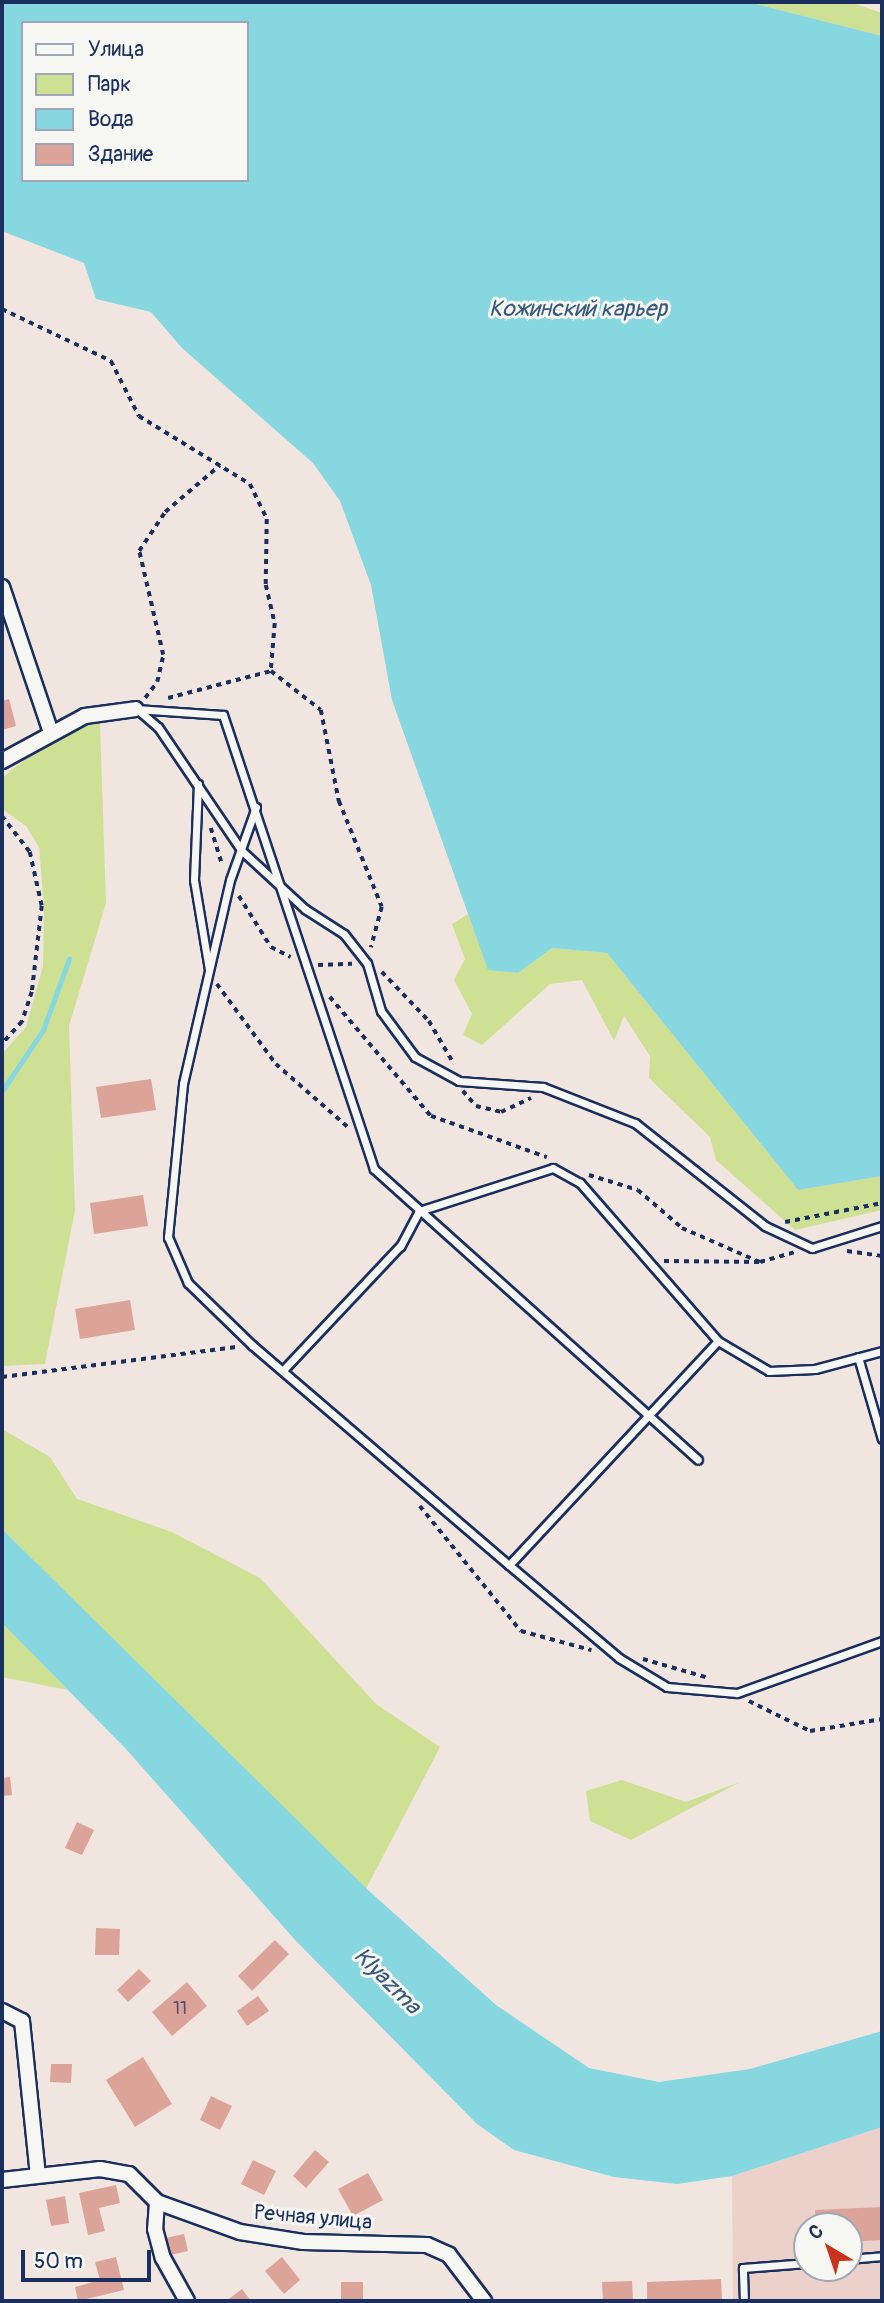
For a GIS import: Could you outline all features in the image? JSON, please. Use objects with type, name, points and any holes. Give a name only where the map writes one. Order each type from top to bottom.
[{"type":"street","points":[[2,587],[50,730]]},
{"type":"street","points":[[2,761],[50,730],[85,716],[143,707]]},
{"type":"street","points":[[2,2011],[22,2021],[37,2175]]},
{"type":"street","name":"Речная улица","points":[[2,2180],[100,2169],[129,2174],[158,2202],[240,2232],[290,2240],[427,2245],[449,2255],[484,2301]]},
{"type":"street","points":[[158,2202],[155,2229],[163,2258],[187,2301]]},
{"type":"lane","points":[[143,707],[198,783],[242,851],[285,890],[344,934],[367,963],[381,1011],[415,1058],[459,1081],[543,1087],[635,1123],[765,1226],[812,1248],[882,1226]]},
{"type":"lane","points":[[143,707],[223,715],[285,890],[374,1169],[698,1460]]},
{"type":"lane","points":[[198,783],[194,880],[210,973]]},
{"type":"lane","points":[[256,807],[230,880],[183,1084],[168,1237],[188,1283],[252,1345],[285,1368],[619,1658],[667,1687],[737,1693],[882,1642]]},
{"type":"lane","points":[[285,1368],[400,1246],[419,1211],[553,1168],[580,1183],[718,1341],[769,1371],[815,1369],[882,1351]]},
{"type":"lane","points":[[509,1565],[718,1341]]},
{"type":"lane","points":[[858,1357],[882,1439]]},
{"type":"lane","points":[[863,2258],[882,2256]]},
{"type":"lane","points":[[744,2301],[743,2268],[793,2264]]},
{"type":"path","points":[[2,309],[111,361],[139,416],[250,484],[267,519],[266,585],[275,624],[271,671]]},
{"type":"path","points":[[143,707],[157,682],[163,655],[139,551],[164,512],[220,465]]},
{"type":"path","points":[[163,700],[271,671]]},
{"type":"path","points":[[271,671],[321,710],[339,801],[382,907],[367,963]]},
{"type":"path","points":[[2,816],[30,852],[42,906],[32,992],[22,1022],[2,1044]]},
{"type":"path","points":[[208,820],[230,880],[271,947],[308,966],[316,977]]},
{"type":"path","points":[[308,966],[367,963],[387,975],[429,1021],[459,1081],[476,1106],[501,1112],[516,1110],[543,1087]]},
{"type":"path","points":[[210,973],[276,1065],[333,1119],[362,1134]]},
{"type":"path","points":[[324,988],[431,1116],[554,1160]]},
{"type":"path","points":[[579,1171],[638,1190],[682,1228],[760,1262]]},
{"type":"path","points":[[765,1226],[882,1203]]},
{"type":"path","points":[[648,1261],[760,1262],[812,1248]]},
{"type":"path","points":[[2,1377],[252,1345]]},
{"type":"path","points":[[760,1707],[810,1731],[882,1719]]},
{"type":"shaded area","points":[[882,2127],[882,2301],[733,2301],[732,2176]]},
{"type":"green space","points":[[748,2],[849,2],[882,13],[882,36]]},
{"type":"green space","points":[[100,722],[106,903],[69,1026],[75,1210],[45,1364],[2,1366],[2,1054],[26,1027],[43,966],[44,906],[39,847],[26,826],[2,809],[2,778],[57,734]]},
{"type":"green space","points":[[468,914],[489,970],[518,973],[552,948],[607,953],[798,1190],[882,1176],[882,1210],[795,1230],[716,1160],[710,1137],[649,1078],[650,1056],[624,1016],[614,1041],[582,980],[550,984],[482,1045],[463,1035],[472,1014],[454,980],[465,959],[452,924]]},
{"type":"green space","points":[[2,1429],[50,1457],[77,1499],[172,1532],[260,1578],[376,1704],[440,1747],[366,1889],[2,1529]]},
{"type":"green space","points":[[2,1623],[68,1690],[2,1677]]},
{"type":"green space","points":[[622,1780],[686,1802],[740,1782],[631,1840],[590,1821],[586,1791]]},
{"type":"water","name":"Кожинский карьер","points":[[2,2],[748,2],[882,36],[882,1176],[798,1190],[607,953],[552,948],[518,973],[488,970],[392,700],[371,585],[340,501],[313,463],[182,348],[151,312],[96,299],[84,263],[2,231]]},
{"type":"water","name":"Klyazma","points":[[2,1529],[367,1889],[496,2005],[589,2068],[659,2082],[750,2069],[882,2031],[882,2127],[732,2176],[677,2184],[614,2177],[514,2150],[477,2124],[296,1941],[126,1749],[2,1623]]},
{"type":"building","points":[[9,699],[16,726],[2,730],[2,701]]},
{"type":"building","points":[[151,1079],[156,1110],[101,1118],[96,1087]]},
{"type":"building","points":[[143,1195],[148,1226],[94,1234],[90,1203]]},
{"type":"building","points":[[130,1300],[135,1330],[80,1339],[75,1309]]},
{"type":"building","points":[[10,1777],[12,1795],[2,1796],[2,1778]]},
{"type":"building","points":[[77,1822],[94,1830],[82,1855],[65,1848]]},
{"type":"building","points":[[96,1928],[120,1929],[119,1955],[95,1955]]},
{"type":"building","points":[[275,1940],[289,1954],[252,1991],[238,1976]]},
{"type":"building","points":[[139,1969],[151,1981],[128,2002],[117,1990]]},
{"type":"building","points":[[187,1982],[207,2006],[172,2036],[152,2012]]},
{"type":"building","points":[[258,1996],[269,2011],[247,2026],[237,2011]]},
{"type":"building","points":[[143,2057],[172,2104],[135,2127],[106,2080]]},
{"type":"building","points":[[51,2064],[72,2064],[71,2083],[50,2082]]},
{"type":"building","points":[[211,2096],[232,2106],[220,2130],[200,2120]]},
{"type":"building","points":[[315,2150],[329,2162],[306,2188],[293,2176]]},
{"type":"building","points":[[253,2160],[276,2171],[264,2195],[241,2184]]},
{"type":"building","points":[[368,2173],[383,2200],[353,2216],[338,2189]]},
{"type":"building","points":[[116,2185],[120,2203],[99,2208],[105,2231],[88,2235],[79,2193]]},
{"type":"building","points":[[65,2196],[69,2223],[51,2226],[46,2200]]},
{"type":"building","points":[[882,2207],[882,2240],[863,2241],[863,2212],[815,2210]]},
{"type":"building","points":[[184,2234],[188,2251],[170,2255],[166,2238]]},
{"type":"building","points":[[116,2257],[124,2290],[78,2301],[75,2287],[100,2280],[95,2262]]},
{"type":"building","points":[[282,2257],[300,2280],[284,2294],[265,2271]]},
{"type":"building","points":[[721,2279],[722,2301],[647,2301],[647,2282]]},
{"type":"building","points":[[632,2281],[633,2301],[603,2301],[602,2282]]},
{"type":"building","points":[[341,2282],[363,2282],[363,2301],[341,2301]]},
{"type":"building","points":[[242,2289],[251,2301],[226,2301]]},
{"type":"waterway","points":[[2,1091],[43,1030],[69,959]]}]
